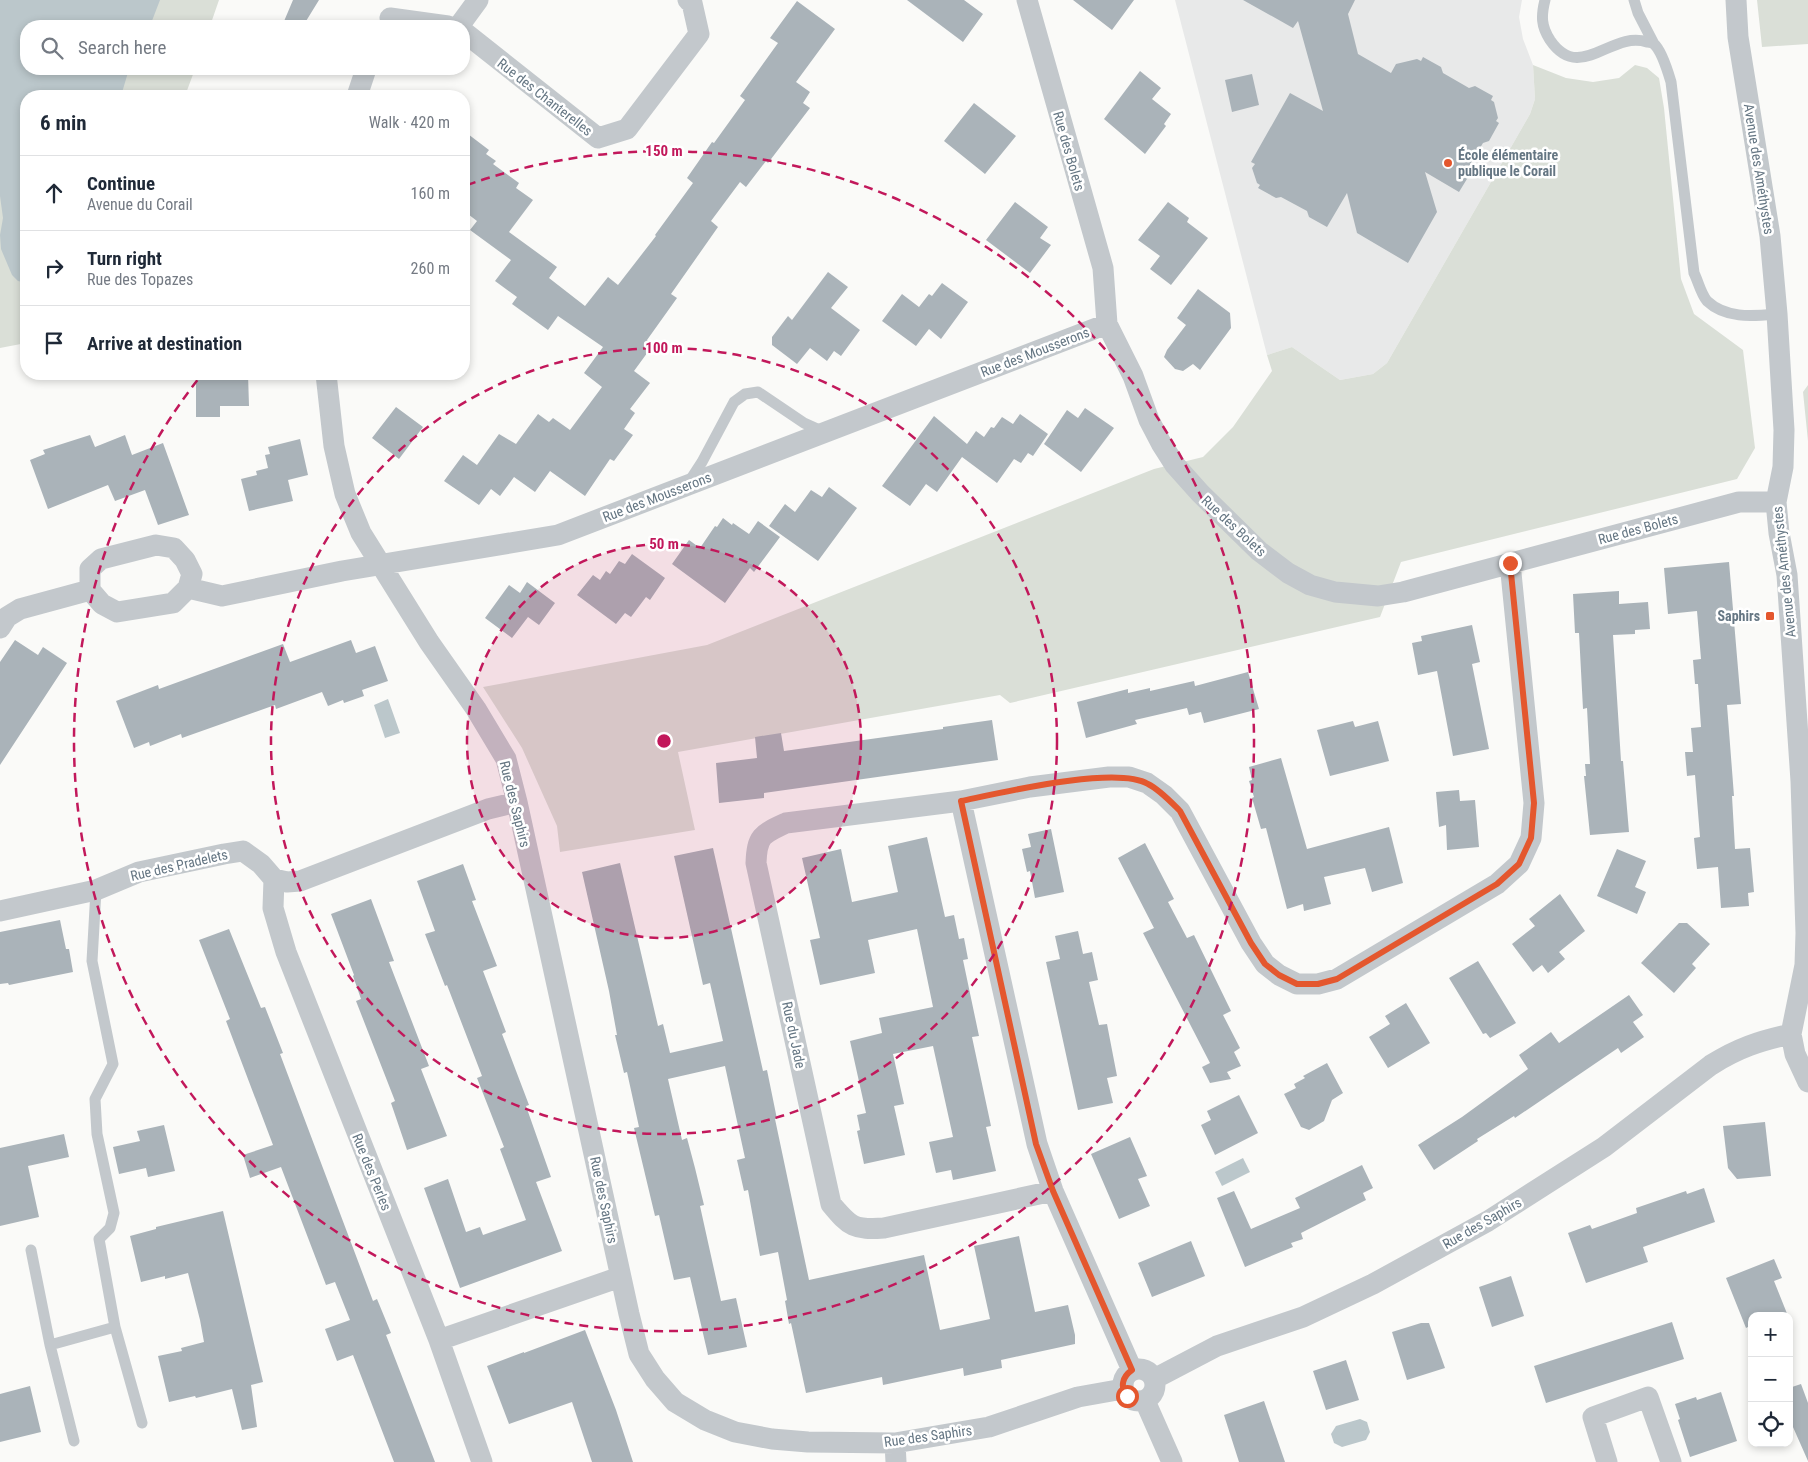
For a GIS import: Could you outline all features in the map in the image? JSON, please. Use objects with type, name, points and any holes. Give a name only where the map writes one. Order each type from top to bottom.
[{"type":"street","points":[[463,20],[478,0]]},
{"type":"street","name":"Rue des Chanterelles","points":[[470,37],[598,138],[627,129],[699,34],[692,3],[688,0]]},
{"type":"street","name":"Rue des Bolets","points":[[1027,0],[1103,268],[1107,324],[1133,376],[1149,420],[1175,465],[1200,493],[1246,538],[1288,573],[1310,585],[1335,592],[1378,596],[1403,592],[1739,502],[1776,502]]},
{"type":"street","name":"Avenue des Améthystes","points":[[1736,0],[1738,37],[1770,236],[1777,314],[1784,430],[1783,466],[1776,502],[1779,533],[1787,575],[1805,781],[1805,965],[1790,1034],[1795,1054],[1808,1082]]},
{"type":"street","points":[[392,15],[417,20]]},
{"type":"street","points":[[359,90],[364,75]]},
{"type":"street","name":"Rue des Mousserons","points":[[188,588],[222,596],[342,571],[558,534],[1107,324]]},
{"type":"street","points":[[327,380],[334,446],[344,494],[361,533],[382,565]]},
{"type":"street","points":[[156,545],[174,548],[185,560],[192,574],[188,588],[173,603],[118,612],[102,604],[90,590],[90,568],[101,559],[156,545]]},
{"type":"street","name":"Rue du Jade","points":[[1053,1191],[884,1228],[864,1229],[845,1221],[831,1204],[756,863],[756,850],[760,838],[786,823],[961,801],[1030,787],[1109,776],[1129,777],[1148,783],[1164,795],[1180,811],[1251,943],[1265,964],[1279,975],[1297,984],[1318,984],[1337,979],[1497,884],[1519,864],[1531,838],[1534,803],[1510,563]]},
{"type":"street","name":"Rue des Saphirs","points":[[382,565],[429,642],[476,710],[506,759],[517,802],[620,1277],[639,1354],[655,1379],[675,1402],[705,1420],[735,1432],[772,1439],[896,1452],[989,1427],[1127,1380]]},
{"type":"street","points":[[0,628],[7,617],[20,609],[90,590]]},
{"type":"street","points":[[961,801],[1036,1144],[1127,1380],[1127,1396],[1132,1400],[1145,1401],[1154,1393],[1154,1379],[1144,1370],[1127,1380]]},
{"type":"street","points":[[274,879],[287,882],[300,881],[488,809],[517,802]]},
{"type":"street","name":"Rue des Pradelets","points":[[0,911],[96,890],[139,872],[243,851],[261,864],[274,879]]},
{"type":"street","name":"Rue des Perles","points":[[274,879],[272,908],[286,952],[439,1340],[482,1462]]},
{"type":"street","name":"Rue des Saphirs","points":[[1154,1379],[1218,1346],[1303,1317],[1373,1284],[1488,1221],[1538,1190],[1604,1147],[1710,1065],[1729,1054],[1757,1042],[1790,1034]]},
{"type":"street","points":[[439,1340],[620,1277]]},
{"type":"street","points":[[1608,1462],[1593,1418],[1648,1397],[1671,1462]]},
{"type":"street","points":[[1145,1401],[1172,1462]]},
{"type":"lane","points":[[1545,0],[1542,12],[1542,28],[1562,53],[1574,58],[1588,57],[1626,40],[1640,39],[1654,44]]},
{"type":"lane","points":[[1634,0],[1638,13],[1663,59],[1671,82],[1694,272],[1706,300],[1725,314],[1777,314]]},
{"type":"lane","points":[[686,485],[702,462],[734,402],[745,394],[758,392],[804,423],[825,433]]},
{"type":"lane","points":[[96,890],[92,961],[113,1064],[95,1099],[97,1134],[114,1213],[110,1228],[99,1238],[115,1327],[142,1423]]},
{"type":"lane","points":[[31,1250],[50,1345],[74,1441]]},
{"type":"lane","points":[[50,1345],[115,1327]]},
{"type":"shaded area","points":[[0,0],[219,0],[212,20],[20,20],[20,75],[193,75],[187,90],[20,90],[20,344],[0,348]]},
{"type":"shaded area","points":[[0,0],[160,0],[152,20],[20,20],[20,75],[127,75],[123,90],[20,90],[20,282],[12,275],[1,249],[0,235],[3,218],[0,196]]},
{"type":"shaded area","points":[[1175,0],[1522,0],[1519,17],[1523,39],[1533,65],[1535,99],[1530,114],[1387,363],[1373,374],[1340,380],[1292,347],[1267,355]]},
{"type":"shaded area","points":[[1757,0],[1808,0],[1808,44],[1762,47]]},
{"type":"shaded area","points":[[1533,65],[1566,78],[1593,82],[1619,78],[1635,65],[1647,68],[1659,78],[1664,108],[1681,279],[1694,314],[1743,350],[1755,448],[1737,479],[1401,562],[1380,617],[1010,703],[1000,695],[678,752],[695,830],[560,852],[557,826],[522,748],[483,687],[707,645],[1154,469],[1203,457],[1233,427],[1272,371],[1267,355],[1292,347],[1340,380],[1373,374],[1387,363],[1530,114],[1535,99]]},
{"type":"shaded area","points":[[1808,385],[1808,441],[1803,392]]},
{"type":"shaded area","points":[[388,699],[400,733],[385,738],[374,705]]},
{"type":"shaded area","points":[[1243,1158],[1250,1172],[1222,1186],[1215,1172]]},
{"type":"shaded area","points":[[1360,1419],[1367,1422],[1370,1432],[1366,1440],[1342,1447],[1334,1443],[1331,1434],[1336,1426]]},
{"type":"building","points":[[293,0],[319,0],[307,20],[285,20]]},
{"type":"building","points":[[907,0],[964,0],[983,14],[963,42]]},
{"type":"building","points":[[1073,0],[1134,0],[1112,30]]},
{"type":"building","points":[[1243,0],[1355,0],[1348,14],[1358,54],[1391,73],[1396,64],[1417,59],[1421,61],[1423,57],[1441,67],[1443,73],[1469,88],[1475,86],[1493,96],[1491,100],[1494,102],[1498,118],[1496,121],[1499,123],[1489,141],[1483,143],[1468,168],[1470,174],[1459,192],[1425,172],[1437,212],[1408,263],[1357,233],[1347,193],[1327,227],[1309,217],[1307,211],[1281,197],[1276,198],[1258,188],[1260,185],[1257,183],[1252,168],[1255,164],[1251,162],[1290,93],[1323,111],[1298,21],[1293,28]]},
{"type":"building","points":[[797,1],[835,29],[796,82],[810,92],[803,103],[810,108],[768,163],[766,161],[746,187],[740,182],[711,221],[718,227],[671,294],[677,298],[647,340],[653,345],[634,371],[650,383],[630,409],[635,413],[624,429],[633,435],[614,461],[610,459],[585,496],[550,471],[535,492],[514,477],[500,496],[491,489],[479,505],[444,481],[463,455],[477,465],[499,434],[516,444],[538,414],[549,422],[553,418],[570,430],[602,387],[584,373],[603,347],[558,316],[548,330],[512,304],[517,297],[495,281],[511,260],[470,230],[477,221],[470,216],[470,136],[489,150],[486,154],[496,161],[493,164],[519,183],[516,188],[533,200],[509,232],[557,267],[549,278],[585,306],[608,277],[618,285],[656,236],[693,183],[687,178],[745,100],[740,96],[778,43],[770,38]]},
{"type":"building","points":[[1140,71],[1161,88],[1152,99],[1171,114],[1164,124],[1166,126],[1145,154],[1104,119]]},
{"type":"building","points":[[1252,74],[1259,105],[1232,112],[1225,80]]},
{"type":"building","points":[[974,103],[1016,136],[985,174],[944,141]]},
{"type":"building","points":[[1015,202],[1048,227],[1040,238],[1051,245],[1030,273],[986,240]]},
{"type":"building","points":[[1168,202],[1189,218],[1187,222],[1208,238],[1171,285],[1150,269],[1160,256],[1138,240]]},
{"type":"building","points":[[828,272],[848,287],[831,308],[860,330],[841,356],[834,351],[827,361],[810,348],[797,364],[772,345],[772,337],[788,316],[792,320]]},
{"type":"building","points":[[942,283],[968,302],[941,339],[929,329],[916,346],[882,321],[902,294],[919,307],[929,294],[932,296]]},
{"type":"building","points":[[1198,289],[1230,313],[1231,328],[1200,370],[1193,364],[1183,371],[1175,369],[1164,357],[1186,325],[1177,318]]},
{"type":"building","points":[[196,380],[248,380],[249,406],[220,406],[220,417],[196,417]]},
{"type":"building","points":[[396,407],[423,427],[399,459],[372,438]]},
{"type":"building","points":[[1085,408],[1114,428],[1081,472],[1044,444],[1067,410],[1078,418]]},
{"type":"building","points":[[1020,414],[1048,434],[1033,456],[1028,453],[1021,463],[1014,459],[997,483],[962,457],[937,492],[926,484],[910,506],[882,486],[934,416],[967,444],[976,431],[984,437],[1002,417],[1013,424]]},
{"type":"building","points":[[90,435],[95,447],[125,435],[132,455],[163,443],[189,515],[158,525],[145,490],[115,501],[108,485],[48,509],[30,460],[45,454],[43,450]]},
{"type":"building","points":[[300,439],[308,475],[288,480],[293,501],[249,511],[241,479],[257,475],[256,471],[268,468],[265,455],[270,454],[268,447]]},
{"type":"building","points":[[829,487],[857,508],[818,561],[769,526],[785,504],[795,512],[811,490],[822,497]]},
{"type":"building","points":[[723,518],[749,534],[758,521],[780,537],[754,572],[750,568],[725,603],[672,564],[689,540],[700,548]]},
{"type":"building","points":[[632,554],[665,578],[650,600],[646,597],[631,617],[625,613],[616,624],[577,595],[593,575],[600,580],[606,571],[610,574],[619,561],[625,564]]},
{"type":"building","points":[[1729,562],[1741,704],[1727,705],[1734,796],[1732,796],[1735,849],[1750,848],[1754,892],[1748,893],[1749,906],[1721,908],[1718,867],[1697,869],[1694,838],[1700,837],[1695,775],[1687,776],[1685,752],[1693,752],[1691,728],[1701,727],[1698,684],[1695,684],[1693,660],[1701,659],[1697,611],[1668,614],[1664,568]]},
{"type":"building","points":[[527,582],[555,603],[539,625],[528,617],[512,638],[485,618],[509,585],[520,593]]},
{"type":"building","points":[[1619,591],[1619,604],[1648,602],[1650,629],[1635,630],[1635,634],[1613,635],[1621,761],[1623,761],[1629,832],[1590,835],[1584,776],[1586,776],[1585,764],[1590,764],[1587,708],[1583,709],[1579,633],[1575,633],[1573,594]]},
{"type":"building","points":[[1472,625],[1480,662],[1472,664],[1489,749],[1453,756],[1437,671],[1418,675],[1412,643],[1422,641],[1421,636]]},
{"type":"building","points":[[15,640],[38,655],[43,647],[67,663],[0,765],[0,662]]},
{"type":"building","points":[[351,640],[356,653],[375,646],[388,681],[362,690],[364,696],[344,703],[343,700],[328,706],[322,692],[276,709],[275,705],[182,738],[181,734],[150,746],[149,742],[134,748],[116,701],[158,685],[159,689],[283,644],[290,662]]},
{"type":"building","points":[[1248,672],[1259,709],[1204,723],[1201,712],[1189,715],[1187,708],[1135,720],[1137,724],[1086,738],[1077,702],[1128,689],[1128,693],[1150,688],[1150,691],[1194,681],[1195,686]]},
{"type":"building","points":[[992,720],[998,760],[764,793],[764,798],[719,803],[716,763],[757,758],[755,737],[781,733],[784,751],[943,729],[943,727]]},
{"type":"building","points":[[1353,721],[1355,727],[1378,721],[1389,761],[1330,776],[1317,730]]},
{"type":"building","points":[[1281,758],[1307,849],[1389,827],[1403,883],[1372,892],[1365,868],[1324,877],[1331,904],[1304,911],[1303,904],[1287,909],[1266,828],[1261,829],[1249,781],[1252,780],[1249,767]]},
{"type":"building","points":[[1459,790],[1460,801],[1475,800],[1479,847],[1447,850],[1446,825],[1439,827],[1436,792]]},
{"type":"building","points":[[1051,829],[1064,892],[1035,898],[1030,871],[1027,872],[1022,849],[1031,847],[1028,834]]},
{"type":"building","points":[[927,837],[945,917],[954,915],[959,939],[964,938],[968,959],[963,960],[979,1036],[972,1037],[991,1126],[986,1127],[996,1171],[953,1180],[951,1170],[936,1173],[929,1142],[953,1137],[933,1046],[893,1054],[904,1104],[894,1106],[905,1155],[864,1164],[857,1131],[860,1130],[857,1115],[866,1113],[850,1041],[882,1033],[879,1018],[933,1007],[917,929],[868,940],[875,973],[820,985],[810,940],[820,938],[802,858],[841,849],[852,902],[898,892],[888,846]]},
{"type":"building","points":[[1145,843],[1174,899],[1168,902],[1187,938],[1194,935],[1231,1011],[1223,1015],[1240,1048],[1234,1052],[1241,1066],[1227,1072],[1231,1079],[1210,1083],[1202,1067],[1210,1063],[1143,933],[1154,928],[1118,858]]},
{"type":"building","points":[[713,848],[763,1071],[767,1070],[777,1119],[775,1119],[809,1280],[924,1255],[940,1330],[990,1319],[974,1246],[1019,1236],[1035,1312],[1068,1305],[1075,1335],[1075,1344],[1001,1360],[1002,1368],[964,1376],[963,1368],[883,1385],[882,1377],[806,1393],[791,1323],[789,1324],[785,1301],[787,1300],[778,1252],[760,1256],[748,1190],[744,1191],[737,1160],[745,1158],[725,1066],[668,1079],[682,1140],[687,1138],[704,1205],[700,1206],[721,1301],[736,1298],[747,1347],[708,1355],[690,1277],[674,1280],[659,1215],[655,1216],[634,1128],[639,1127],[627,1072],[624,1073],[615,1035],[617,1035],[609,991],[582,872],[620,863],[658,1026],[663,1024],[670,1053],[723,1041],[710,983],[703,985],[674,856]]},
{"type":"building","points":[[1617,849],[1646,861],[1635,887],[1646,892],[1637,914],[1597,896]]},
{"type":"building","points":[[463,864],[476,900],[472,901],[497,966],[483,971],[506,1032],[502,1034],[529,1105],[526,1106],[551,1177],[536,1182],[562,1251],[460,1288],[424,1188],[448,1179],[466,1232],[480,1227],[483,1235],[526,1220],[500,1149],[504,1147],[477,1078],[482,1076],[425,934],[435,931],[417,881]]},
{"type":"building","points":[[1560,894],[1585,931],[1559,952],[1565,959],[1548,973],[1542,965],[1533,972],[1512,944],[1535,926],[1529,919]]},
{"type":"building","points":[[371,899],[394,961],[389,962],[429,1066],[421,1069],[447,1136],[407,1150],[391,1103],[395,1101],[356,1001],[361,999],[331,914]]},
{"type":"building","points":[[60,920],[66,949],[69,949],[73,972],[9,985],[8,983],[0,984],[0,932]]},
{"type":"building","points":[[1679,923],[1687,923],[1710,944],[1692,964],[1696,968],[1674,993],[1641,963]]},
{"type":"building","points":[[229,929],[261,1008],[265,1007],[283,1053],[280,1054],[373,1301],[377,1299],[391,1333],[386,1335],[435,1462],[394,1462],[353,1355],[337,1361],[325,1329],[350,1320],[335,1282],[326,1285],[281,1167],[250,1178],[243,1155],[273,1145],[226,1021],[230,1019],[199,940]]},
{"type":"building","points":[[1078,931],[1083,954],[1092,952],[1098,980],[1089,982],[1099,1025],[1107,1024],[1117,1076],[1107,1078],[1113,1103],[1078,1110],[1046,962],[1060,959],[1055,936]]},
{"type":"building","points":[[1478,961],[1516,1023],[1490,1038],[1486,1033],[1483,1034],[1449,978]]},
{"type":"building","points":[[1629,995],[1643,1015],[1633,1022],[1644,1037],[1621,1053],[1618,1048],[1515,1118],[1514,1116],[1477,1139],[1478,1141],[1434,1170],[1418,1145],[1462,1117],[1528,1069],[1519,1055],[1551,1032],[1559,1043]]},
{"type":"building","points":[[1406,1003],[1430,1043],[1388,1068],[1369,1037],[1390,1024],[1385,1016]]},
{"type":"building","points":[[1327,1063],[1343,1093],[1332,1100],[1324,1121],[1309,1130],[1301,1127],[1284,1094],[1296,1088],[1294,1084],[1305,1078],[1303,1076]]},
{"type":"building","points":[[1239,1095],[1258,1133],[1215,1155],[1201,1125],[1211,1120],[1207,1111]]},
{"type":"building","points":[[1765,1122],[1771,1176],[1737,1179],[1728,1168],[1723,1126]]},
{"type":"building","points":[[164,1125],[175,1171],[148,1177],[146,1168],[119,1174],[113,1147],[140,1141],[137,1131]]},
{"type":"building","points":[[64,1134],[69,1157],[28,1166],[39,1217],[0,1226],[0,1148]]},
{"type":"building","points":[[1130,1137],[1147,1176],[1138,1179],[1150,1206],[1119,1219],[1091,1154]]},
{"type":"building","points":[[1362,1165],[1373,1188],[1363,1193],[1366,1200],[1301,1233],[1303,1239],[1291,1243],[1293,1247],[1245,1267],[1217,1198],[1234,1191],[1251,1229],[1300,1208],[1295,1198]]},
{"type":"building","points":[[1704,1188],[1715,1222],[1643,1247],[1648,1262],[1586,1283],[1568,1233],[1590,1225],[1592,1229],[1637,1213],[1636,1208],[1686,1191],[1687,1194]]},
{"type":"building","points":[[223,1211],[263,1382],[251,1385],[257,1427],[242,1430],[232,1389],[196,1398],[195,1396],[169,1402],[158,1356],[182,1351],[181,1348],[204,1342],[200,1320],[188,1273],[165,1279],[165,1276],[141,1282],[130,1236],[156,1229],[156,1227]]},
{"type":"building","points":[[1191,1241],[1205,1276],[1152,1297],[1138,1263]]},
{"type":"building","points":[[1774,1259],[1782,1278],[1774,1281],[1786,1312],[1748,1312],[1748,1327],[1746,1328],[1726,1278]]},
{"type":"building","points":[[1511,1276],[1524,1316],[1492,1327],[1479,1287]]},
{"type":"building","points":[[1672,1322],[1684,1359],[1546,1403],[1534,1366]]},
{"type":"building","points":[[1421,1323],[1429,1323],[1445,1368],[1407,1380],[1392,1332]]},
{"type":"building","points":[[585,1330],[616,1410],[633,1462],[592,1462],[572,1402],[509,1424],[487,1366]]},
{"type":"building","points":[[1346,1360],[1359,1400],[1326,1410],[1313,1371]]},
{"type":"building","points":[[1801,1384],[1808,1403],[1808,1461],[1793,1427],[1793,1387]]},
{"type":"building","points":[[30,1386],[41,1432],[0,1442],[0,1394]]},
{"type":"building","points":[[1721,1392],[1737,1441],[1690,1457],[1675,1404],[1696,1397],[1697,1400]]},
{"type":"building","points":[[1264,1401],[1285,1462],[1239,1462],[1224,1415]]},
{"type":"place","name":"École élémentaire publique le Corail","points":[[1448,163]]},
{"type":"place","name":"Saphirs","points":[[1770,616]]},
{"type":"route","points":[[1127,1396],[1122,1384],[1125,1377],[1132,1370],[1053,1191],[1036,1144],[961,801],[1030,787],[1109,776],[1129,777],[1148,783],[1164,795],[1180,811],[1251,943],[1265,964],[1279,975],[1297,984],[1318,984],[1337,979],[1497,884],[1519,864],[1531,838],[1534,803],[1510,563]]}]
